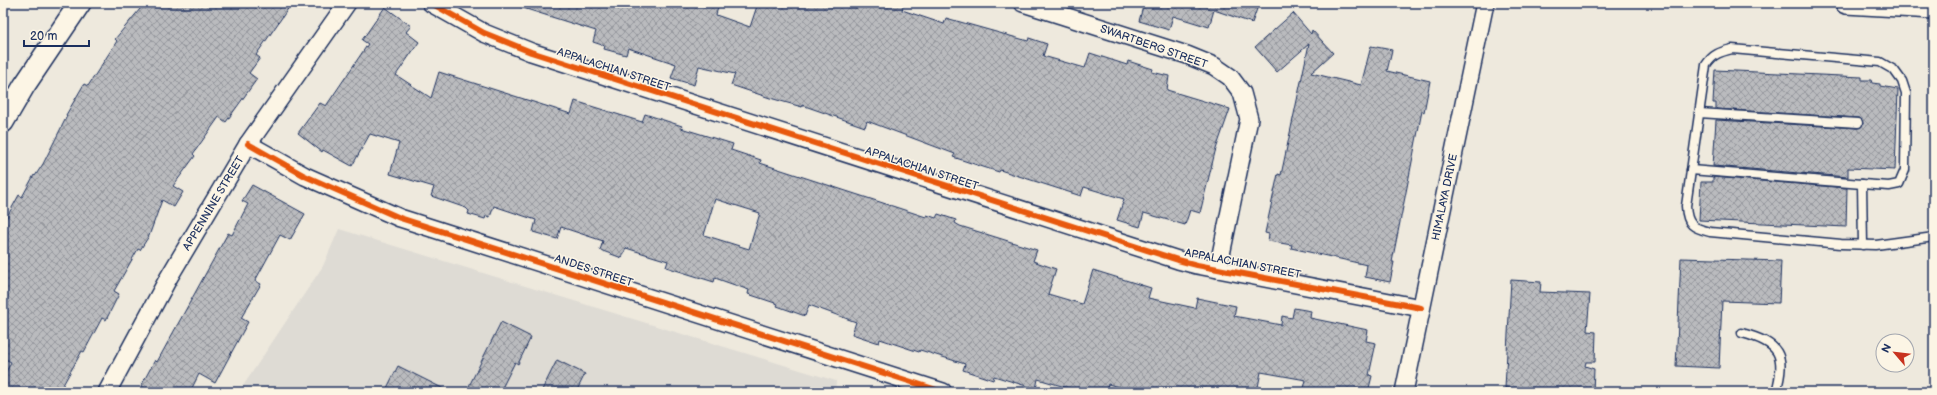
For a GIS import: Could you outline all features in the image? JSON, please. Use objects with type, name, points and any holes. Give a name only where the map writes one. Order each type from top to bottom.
[{"type":"street","points":[[3,122],[24,86],[80,3]]},
{"type":"street","name":"APPENNINE STREET","points":[[107,392],[169,277],[248,144],[346,3]]},
{"type":"street","name":"APPALACHIAN STREET","points":[[431,3],[484,33],[539,55],[1178,260],[1421,308]]},
{"type":"street","name":"SWARTBERG STREET","points":[[1023,3],[1187,55],[1214,66],[1230,78],[1242,92],[1249,119],[1218,268]]},
{"type":"street","name":"HIMALAYA DRIVE","points":[[1404,392],[1485,3]]},
{"type":"street","points":[[1846,3],[1934,8]]},
{"type":"street","name":"ANDES STREET","points":[[248,144],[305,176],[400,218],[943,392]]},
{"type":"lane","points":[[1691,170],[1889,186],[1899,184],[1905,170],[1906,93],[1902,81],[1894,70],[1880,62],[1732,49],[1719,52],[1711,57],[1706,65],[1691,170],[1687,217],[1691,224],[1698,229],[1710,232],[1862,245],[1907,242],[1934,238]]},
{"type":"lane","points":[[1699,113],[1858,123]]},
{"type":"lane","points":[[1862,184],[1862,245]]},
{"type":"lane","points":[[1742,333],[1766,341],[1777,350],[1780,360],[1779,383],[1776,392]]},
{"type":"shaded area","points":[[339,229],[836,381],[835,392],[239,392],[323,266]]},
{"type":"building","points":[[145,3],[292,3],[256,55],[260,58],[249,73],[257,79],[226,122],[219,117],[193,154],[195,156],[173,186],[183,192],[174,207],[162,200],[149,236],[140,250],[138,249],[114,291],[119,294],[106,320],[102,318],[84,352],[82,351],[59,392],[3,392],[3,378],[11,362],[3,358],[3,224],[19,195],[22,197],[34,175],[35,176],[43,164],[67,116],[66,115],[84,84],[88,86],[117,41],[115,39]]},
{"type":"building","points":[[520,3],[719,3],[716,15],[750,27],[758,3],[904,3],[902,10],[944,24],[946,18],[1028,41],[1029,38],[1047,44],[1043,56],[1085,68],[1090,53],[1127,65],[1128,61],[1153,69],[1152,72],[1169,76],[1167,90],[1230,109],[1215,152],[1200,213],[1190,210],[1185,225],[1144,213],[1140,227],[1117,220],[1124,199],[1084,187],[1081,196],[1000,170],[999,172],[977,165],[953,157],[955,154],[867,121],[865,127],[802,105],[802,107],[731,85],[735,74],[699,66],[694,85],[671,78],[676,64],[628,48],[626,55],[604,49],[605,46],[593,42],[596,31],[520,7]]},
{"type":"building","points":[[1144,3],[1259,3],[1252,23],[1214,10],[1209,27],[1173,16],[1169,30],[1139,21]]},
{"type":"building","points":[[385,7],[411,26],[406,32],[419,42],[396,75],[431,98],[439,72],[571,114],[575,101],[642,122],[645,114],[682,126],[681,128],[733,144],[731,150],[761,160],[760,163],[926,217],[927,215],[936,218],[938,214],[956,220],[955,223],[960,226],[1037,250],[1033,261],[1056,269],[1048,294],[1082,304],[1093,270],[1151,288],[1148,298],[1195,308],[1197,298],[1236,306],[1234,316],[1281,325],[1282,316],[1292,318],[1294,308],[1311,311],[1310,318],[1368,330],[1366,341],[1376,343],[1369,375],[1372,376],[1368,392],[1303,392],[1306,380],[1261,372],[1257,392],[1137,392],[1108,384],[1106,392],[1082,392],[1038,379],[1036,389],[994,376],[993,380],[963,370],[965,364],[920,350],[919,352],[880,339],[879,343],[852,334],[856,322],[809,305],[805,316],[777,306],[778,304],[748,294],[749,290],[715,278],[714,282],[666,267],[668,261],[626,248],[622,258],[600,250],[603,241],[561,227],[557,239],[533,232],[536,220],[494,206],[490,217],[486,216],[485,219],[468,214],[469,211],[466,208],[431,196],[434,187],[390,174],[399,143],[370,134],[352,166],[323,150],[322,152],[298,133],[320,103],[326,106],[368,44],[362,40]],"holes":[[[715,199],[760,213],[749,249],[704,235]]]},
{"type":"building","points":[[1293,13],[1311,34],[1312,30],[1333,53],[1311,73],[1361,85],[1371,46],[1392,50],[1387,71],[1430,81],[1424,112],[1422,111],[1392,262],[1394,262],[1390,282],[1365,277],[1367,265],[1291,248],[1292,245],[1268,241],[1269,234],[1265,233],[1278,174],[1281,175],[1309,44],[1277,72],[1255,47]]},
{"type":"building","points":[[1715,70],[1862,77],[1862,80],[1871,80],[1872,83],[1880,84],[1880,86],[1898,89],[1895,170],[1848,168],[1848,177],[1713,166],[1716,120],[1858,128],[1862,126],[1863,123],[1858,118],[1716,109],[1716,103],[1713,103]]},
{"type":"building","points":[[1713,177],[1847,188],[1846,227],[1699,220],[1701,182],[1713,182]]},
{"type":"building","points":[[252,185],[305,214],[290,240],[280,235],[255,281],[261,284],[241,318],[248,322],[215,383],[199,374],[190,392],[152,392],[141,386],[155,360],[157,362],[228,233],[232,235],[248,204],[242,201]]},
{"type":"building","points":[[1681,258],[1781,261],[1779,303],[1722,301],[1719,368],[1676,366]]},
{"type":"building","points":[[1511,280],[1541,282],[1540,292],[1590,294],[1587,331],[1596,332],[1595,362],[1586,362],[1585,366],[1594,369],[1593,392],[1564,392],[1505,388]]},
{"type":"building","points":[[501,322],[531,337],[518,364],[515,362],[500,392],[466,392]]},
{"type":"building","points":[[557,360],[585,374],[576,392],[541,392]]},
{"type":"building","points":[[398,366],[450,392],[385,392]]},
{"type":"cycle path","points":[[431,3],[484,33],[531,52],[1178,260],[1197,265],[1421,308]]},
{"type":"cycle path","points":[[248,144],[305,176],[400,218],[943,392]]}]
